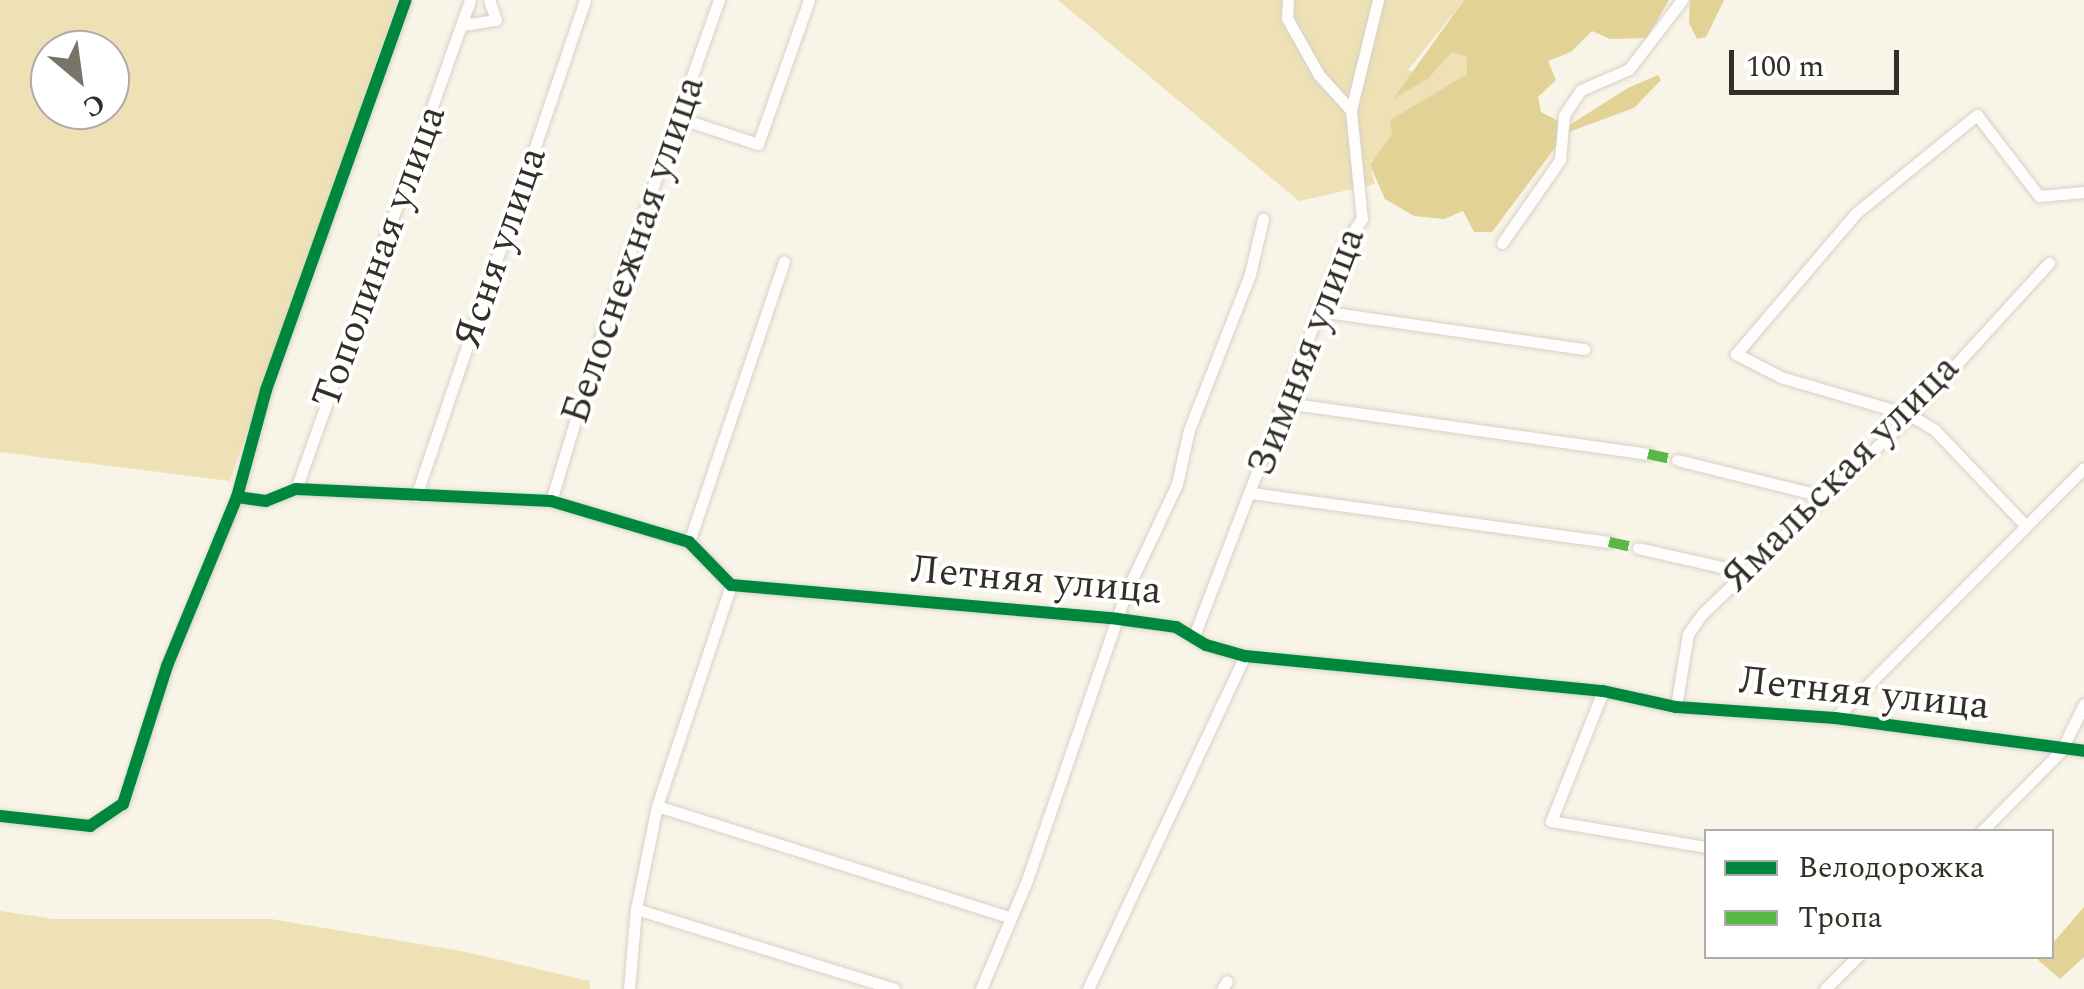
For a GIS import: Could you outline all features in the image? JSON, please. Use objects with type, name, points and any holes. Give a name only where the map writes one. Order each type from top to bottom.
[{"type":"street","points":[[0,816],[90,826],[123,804],[166,666],[237,497],[266,390],[406,0]]},
{"type":"street","name":"Тополиная улица","points":[[296,488],[470,0]]},
{"type":"street","points":[[463,25],[496,20],[489,0]]},
{"type":"street","name":"Ясня улица","points":[[416,496],[585,0]]},
{"type":"street","name":"Белоснежная улица","points":[[551,501],[718,0]]},
{"type":"street","points":[[679,118],[758,144],[810,0]]},
{"type":"street","points":[[1288,0],[1286,18],[1319,75],[1351,110]]},
{"type":"street","name":"Зимняя улица","points":[[1194,636],[1345,243],[1362,219],[1351,110],[1382,0]]},
{"type":"street","points":[[1502,243],[1560,160],[1564,114],[1581,90],[1629,69],[1682,0]]},
{"type":"street","points":[[2025,525],[1935,430],[1910,414],[1781,377],[1736,354],[1792,280],[1856,212],[1977,115],[2039,196],[2084,192]]},
{"type":"street","points":[[980,989],[1027,880],[1118,619],[1176,484],[1189,430],[1250,274],[1264,219]]},
{"type":"street","points":[[689,542],[784,262]]},
{"type":"street","name":"Ямальская улица","points":[[1676,707],[1688,634],[1744,572],[1910,414],[2049,263]]},
{"type":"street","points":[[1320,311],[1584,349]]},
{"type":"street","points":[[1286,403],[1648,454]]},
{"type":"street","points":[[1678,460],[1822,496]]},
{"type":"street","points":[[1835,718],[2084,468]]},
{"type":"street","points":[[237,497],[266,501],[296,488],[551,501],[689,542],[731,586],[657,806],[636,909],[628,989]]},
{"type":"street","points":[[1251,493],[1609,542]]},
{"type":"street","points":[[1638,548],[1744,572]]},
{"type":"street","name":"Летняя улица","points":[[731,586],[1118,619],[1176,627],[1245,656],[1602,691],[1676,707],[1835,718],[2084,752]]},
{"type":"street","points":[[1088,989],[1245,656]]},
{"type":"street","points":[[1602,691],[1551,821],[1704,847]]},
{"type":"street","points":[[1984,829],[2061,750],[2084,704]]},
{"type":"street","points":[[657,806],[1008,917]]},
{"type":"street","points":[[636,909],[894,989]]},
{"type":"street","points":[[1826,989],[1855,959]]},
{"type":"shaded area","points":[[0,0],[398,0],[230,481],[0,452]]},
{"type":"shaded area","points":[[1058,0],[1464,0],[1408,70],[1429,78],[1452,52],[1466,55],[1467,74],[1390,120],[1393,134],[1370,165],[1375,184],[1299,201]]},
{"type":"shaded area","points":[[1464,0],[1669,0],[1647,38],[1610,39],[1592,31],[1571,52],[1548,61],[1556,80],[1538,97],[1541,112],[1568,126],[1628,88],[1658,75],[1661,80],[1634,108],[1566,133],[1492,232],[1474,232],[1463,211],[1444,219],[1414,216],[1385,199],[1370,165],[1392,134],[1390,120],[1467,74],[1466,56],[1452,52],[1429,78],[1393,99]]},
{"type":"shaded area","points":[[1690,0],[1724,0],[1706,37],[1697,39],[1689,23]]},
{"type":"shaded area","points":[[2084,907],[2084,957],[2060,979],[2037,959],[2054,959],[2054,942]]},
{"type":"shaded area","points":[[0,911],[54,919],[271,919],[466,952],[589,981],[590,989],[0,989]]},
{"type":"marked path","points":[[1648,454],[1677,460]]},
{"type":"marked path","points":[[1609,542],[1638,548]]},
{"type":"cycle path","points":[[0,816],[90,826],[123,804],[167,666],[237,497],[266,390],[406,0]]},
{"type":"cycle path","points":[[237,497],[266,501],[296,489],[551,501],[689,542],[731,585],[1118,619],[1176,627],[1206,645],[1245,656],[1603,691],[1676,707],[1835,718],[2084,751]]}]
